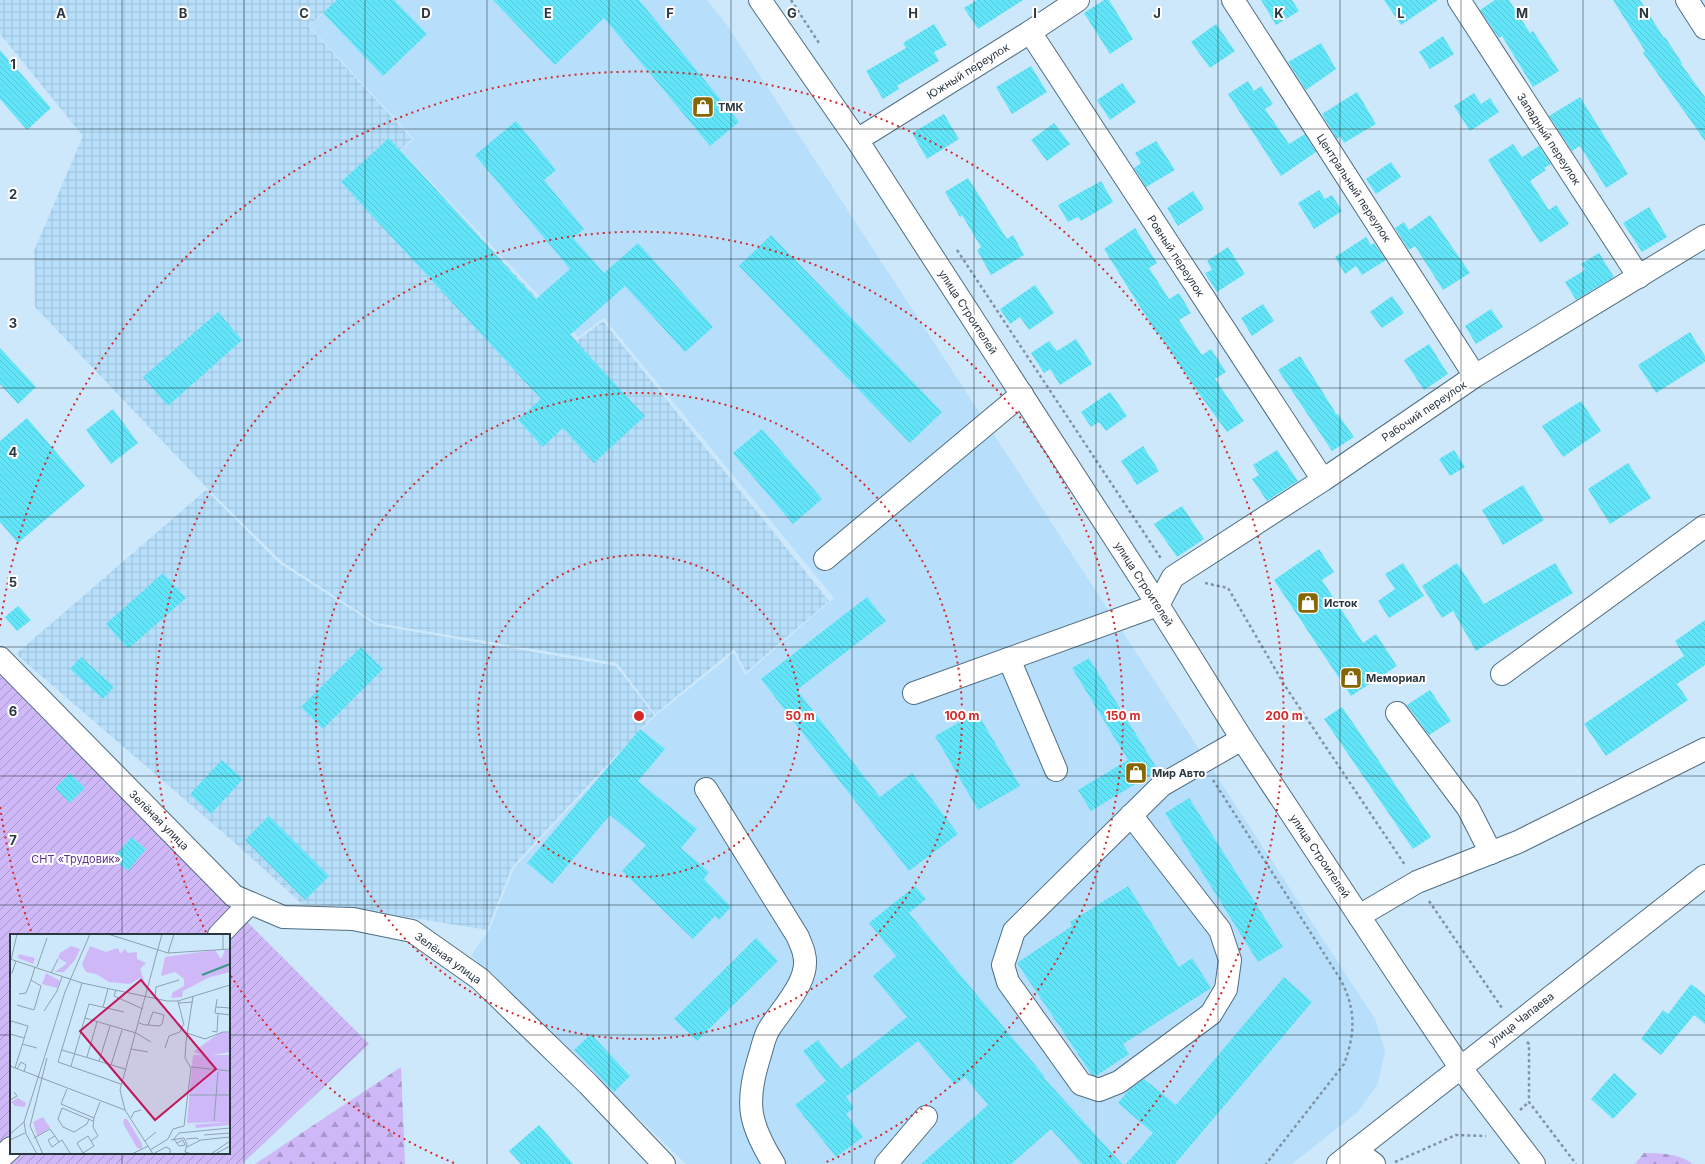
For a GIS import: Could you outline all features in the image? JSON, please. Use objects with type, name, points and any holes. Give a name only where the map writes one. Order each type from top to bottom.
[{"type":"street","name":"улица Строителей","points":[[760,0],[857,140],[1158,605],[1242,739],[1359,916],[1460,1067],[1534,1164]]},
{"type":"street","name":"Южный переулок","points":[[857,140],[1030,32],[1078,0]]},
{"type":"street","name":"Центральный переулок","points":[[1233,0],[1476,376]]},
{"type":"street","name":"Западный переулок","points":[[1459,0],[1639,277]]},
{"type":"street","points":[[1687,0],[1705,28]]},
{"type":"street","name":"Ровный переулок","points":[[1030,32],[1322,480]]},
{"type":"street","name":"Рабочий переулок","points":[[1158,605],[1173,577],[1322,480],[1476,376],[1705,236]]},
{"type":"street","points":[[825,559],[1022,394]]},
{"type":"street","points":[[1502,674],[1705,526]]},
{"type":"street","points":[[914,693],[1158,605]]},
{"type":"street","name":"Зелёная улица","points":[[0,658],[234,896],[283,917],[353,919],[412,931],[480,979],[588,1084],[664,1164]]},
{"type":"street","points":[[1009,658],[1056,770]]},
{"type":"street","points":[[1397,714],[1468,808],[1491,853]]},
{"type":"street","points":[[1132,815],[1220,930],[1230,960],[1226,989],[1211,1014],[1119,1082],[1099,1090],[1081,1084],[1008,982],[1002,966],[1014,931],[1162,785],[1242,739]]},
{"type":"street","points":[[1359,916],[1417,882],[1518,842],[1705,749]]},
{"type":"street","points":[[706,789],[798,937],[805,955],[805,968],[796,991],[768,1031],[756,1069],[751,1096],[751,1116],[760,1142],[774,1164]]},
{"type":"street","name":"улица Чапаева","points":[[1338,1164],[1705,876]]},
{"type":"street","points":[[219,934],[250,903]]},
{"type":"street","points":[[886,1164],[926,1117]]},
{"type":"street","points":[[0,1158],[10,1149]]},
{"type":"street","points":[[1355,1150],[1374,1164]]},
{"type":"path","points":[[791,0],[821,46]]},
{"type":"path","points":[[955,248],[1173,577],[1228,588],[1285,686],[1514,1025],[1529,1044],[1529,1102],[1576,1164]]},
{"type":"path","points":[[1202,762],[1339,977],[1346,991],[1351,1008],[1353,1026],[1351,1045],[1344,1064],[1266,1164]]},
{"type":"path","points":[[1391,1164],[1456,1134],[1486,1136]]},
{"type":"shaded area","points":[[0,0],[339,0],[308,26],[412,139],[400,150],[577,341],[603,321],[829,601],[746,672],[734,649],[655,714],[617,663],[376,623],[282,562],[206,487],[35,307],[34,251],[83,136],[0,34]]},
{"type":"shaded area","points":[[340,0],[707,0],[727,25],[1375,1019],[1385,1051],[1378,1084],[1359,1111],[1292,1164],[686,1164],[471,956],[490,928],[514,868],[655,716],[734,653],[745,675],[834,598],[604,318],[578,337],[401,150],[414,139],[309,26]]},
{"type":"shaded area","points":[[206,490],[279,563],[376,625],[616,666],[654,715],[512,867],[487,930],[339,906],[302,904],[235,843],[16,654]]},
{"type":"green space","name":"СНТ «Трудовик»","points":[[0,674],[369,1044],[242,1164],[0,1164]]},
{"type":"green space","points":[[401,1067],[405,1164],[255,1164]]},
{"type":"green space","points":[[1644,1153],[1676,1156],[1692,1164],[1635,1164]]},
{"type":"building","points":[[337,0],[394,0],[427,34],[383,76],[323,13]]},
{"type":"building","points":[[493,0],[639,0],[739,122],[710,146],[604,18],[555,65]]},
{"type":"building","points":[[977,0],[1023,0],[978,29],[964,8]]},
{"type":"building","points":[[1104,0],[1109,0],[1133,39],[1110,54],[1084,13]]},
{"type":"building","points":[[1261,0],[1292,0],[1299,11],[1276,25]]},
{"type":"building","points":[[1384,0],[1438,0],[1401,25]]},
{"type":"building","points":[[1495,0],[1509,0],[1530,33],[1533,31],[1559,71],[1533,87],[1502,36],[1499,38],[1480,10]]},
{"type":"building","points":[[1613,0],[1640,0],[1682,63],[1681,64],[1705,97],[1705,141],[1643,53],[1645,51]]},
{"type":"building","points":[[934,24],[947,45],[934,52],[939,61],[897,86],[899,89],[883,99],[866,71],[906,48],[903,43]]},
{"type":"building","points":[[1216,24],[1235,51],[1210,68],[1191,42]]},
{"type":"building","points":[[1443,36],[1454,54],[1430,69],[1419,52]]},
{"type":"building","points":[[1321,43],[1336,69],[1306,90],[1288,62]]},
{"type":"building","points":[[0,50],[51,108],[27,130],[0,99]]},
{"type":"building","points":[[1031,66],[1047,92],[1012,114],[996,87]]},
{"type":"building","points":[[1248,81],[1254,91],[1261,86],[1273,104],[1265,109],[1289,144],[1305,134],[1316,152],[1281,176],[1228,94]]},
{"type":"building","points":[[1122,83],[1136,102],[1110,120],[1097,100]]},
{"type":"building","points":[[1357,92],[1376,124],[1344,143],[1340,136],[1337,139],[1322,114]]},
{"type":"building","points":[[1474,93],[1481,104],[1490,98],[1499,112],[1470,131],[1454,106]]},
{"type":"building","points":[[1580,97],[1628,174],[1606,188],[1580,146],[1572,151],[1549,116]]},
{"type":"building","points":[[944,114],[959,139],[927,159],[912,133]]},
{"type":"building","points":[[516,121],[556,170],[544,180],[584,229],[573,238],[604,273],[638,243],[713,327],[685,352],[625,286],[570,335],[645,416],[594,463],[563,428],[543,447],[518,420],[541,399],[341,182],[389,138],[536,299],[570,269],[475,155]]},
{"type":"building","points":[[1054,123],[1070,144],[1047,161],[1031,140]]},
{"type":"building","points":[[1156,141],[1175,170],[1146,187],[1134,168],[1141,163],[1135,153]]},
{"type":"building","points":[[1513,144],[1522,157],[1539,146],[1551,164],[1544,168],[1546,170],[1530,181],[1549,210],[1556,205],[1569,224],[1540,243],[1488,160]]},
{"type":"building","points":[[1391,162],[1401,177],[1376,194],[1366,179]]},
{"type":"building","points":[[968,178],[1007,239],[1013,235],[1024,255],[991,275],[977,250],[981,247],[962,215],[960,217],[945,192]]},
{"type":"building","points":[[1101,181],[1113,202],[1081,221],[1078,217],[1068,222],[1058,205]]},
{"type":"building","points":[[1319,190],[1325,199],[1332,195],[1342,211],[1314,229],[1298,203]]},
{"type":"building","points":[[1193,191],[1204,209],[1178,226],[1167,208]]},
{"type":"building","points":[[1649,207],[1667,237],[1642,252],[1623,223]]},
{"type":"building","points":[[1430,215],[1470,273],[1443,290],[1415,246],[1409,250],[1395,228],[1404,222],[1409,230]]},
{"type":"building","points":[[1135,228],[1157,263],[1149,268],[1169,299],[1179,293],[1191,313],[1179,320],[1202,355],[1211,349],[1226,372],[1215,379],[1244,421],[1227,432],[1158,333],[1157,334],[1104,249]]},
{"type":"building","points":[[771,235],[942,412],[910,443],[739,266]]},
{"type":"building","points":[[1366,237],[1371,245],[1374,243],[1386,260],[1362,275],[1356,266],[1345,274],[1335,257]]},
{"type":"building","points":[[1228,247],[1245,274],[1217,292],[1205,273],[1212,270],[1207,261]]},
{"type":"building","points":[[1599,253],[1614,277],[1576,300],[1565,282],[1585,270],[1581,264]]},
{"type":"building","points":[[1035,285],[1054,313],[1029,330],[1020,317],[1010,324],[1000,309]]},
{"type":"building","points":[[1392,296],[1404,313],[1382,328],[1370,312]]},
{"type":"building","points":[[1263,304],[1274,321],[1252,336],[1241,318]]},
{"type":"building","points":[[1491,309],[1503,327],[1476,344],[1465,326]]},
{"type":"building","points":[[218,312],[242,340],[168,406],[143,377]]},
{"type":"building","points":[[1690,332],[1705,356],[1705,362],[1656,393],[1638,365]]},
{"type":"building","points":[[1076,339],[1092,364],[1060,385],[1050,369],[1044,373],[1031,353],[1049,341],[1057,351]]},
{"type":"building","points":[[1429,344],[1448,374],[1424,390],[1404,360]]},
{"type":"building","points":[[0,348],[36,387],[18,404],[0,384]]},
{"type":"building","points":[[1300,356],[1337,415],[1338,414],[1354,437],[1332,451],[1278,370]]},
{"type":"building","points":[[1110,392],[1127,416],[1106,431],[1099,422],[1091,427],[1081,412]]},
{"type":"building","points":[[1581,401],[1601,431],[1563,457],[1542,426]]},
{"type":"building","points":[[113,409],[138,443],[111,464],[86,430]]},
{"type":"building","points":[[27,418],[85,486],[18,543],[0,522],[0,441]]},
{"type":"building","points":[[762,429],[822,499],[793,524],[733,453]]},
{"type":"building","points":[[1143,446],[1159,471],[1137,485],[1121,461]]},
{"type":"building","points":[[1277,450],[1298,481],[1267,501],[1252,479],[1259,475],[1253,465]]},
{"type":"building","points":[[1454,450],[1465,467],[1450,476],[1439,459]]},
{"type":"building","points":[[1628,463],[1651,498],[1610,524],[1588,489]]},
{"type":"building","points":[[1523,485],[1544,520],[1503,545],[1482,510]]},
{"type":"building","points":[[1182,506],[1204,539],[1177,557],[1154,524]]},
{"type":"building","points":[[1319,549],[1334,572],[1322,580],[1363,643],[1376,634],[1397,666],[1351,696],[1274,580]]},
{"type":"building","points":[[1403,563],[1424,596],[1389,618],[1378,601],[1395,589],[1385,574]]},
{"type":"building","points":[[1457,563],[1484,604],[1555,563],[1573,593],[1476,651],[1453,611],[1442,618],[1422,586]]},
{"type":"building","points":[[163,573],[186,598],[128,649],[106,624]]},
{"type":"building","points":[[867,597],[886,621],[797,690],[880,797],[912,773],[958,834],[909,871],[761,679]]},
{"type":"building","points":[[18,606],[31,620],[17,631],[5,617]]},
{"type":"building","points":[[1705,620],[1705,665],[1677,684],[1688,700],[1606,756],[1584,724],[1684,656],[1675,641]]},
{"type":"building","points":[[361,647],[383,669],[323,729],[301,707]]},
{"type":"building","points":[[81,657],[114,687],[103,699],[70,669]]},
{"type":"building","points":[[1089,658],[1158,770],[1091,811],[1078,790],[1128,760],[1072,668]]},
{"type":"building","points":[[1430,690],[1451,721],[1429,735],[1407,705]]},
{"type":"building","points":[[1342,707],[1431,837],[1413,849],[1324,719]]},
{"type":"building","points":[[977,712],[1020,786],[978,810],[935,736]]},
{"type":"building","points":[[640,729],[665,749],[638,781],[697,829],[681,848],[709,872],[704,879],[731,907],[719,920],[715,916],[693,939],[622,871],[646,845],[610,815],[552,884],[527,863]]},
{"type":"building","points":[[222,760],[243,779],[211,814],[190,794]]},
{"type":"building","points":[[70,773],[85,788],[70,803],[55,788]]},
{"type":"building","points":[[1189,798],[1283,947],[1258,962],[1165,813]]},
{"type":"building","points":[[269,816],[329,876],[305,900],[245,840]]},
{"type":"building","points":[[131,837],[146,849],[128,871],[113,859]]},
{"type":"building","points":[[915,886],[926,899],[909,913],[1045,1077],[1044,1078],[1122,1164],[1082,1164],[1051,1129],[1011,1164],[921,1164],[988,1105],[965,1077],[955,1085],[918,1041],[846,1097],[854,1108],[846,1114],[863,1137],[836,1157],[795,1105],[826,1081],[803,1051],[818,1040],[841,1069],[907,1017],[873,976],[896,956],[869,923]]},
{"type":"building","points":[[1128,886],[1179,967],[1192,958],[1211,988],[1123,1044],[1129,1054],[1096,1076],[1092,1075],[1017,963],[1072,926],[1070,922]]},
{"type":"building","points":[[756,938],[778,961],[697,1041],[674,1019]]},
{"type":"building","points":[[1284,977],[1312,1002],[1175,1164],[1126,1164],[1153,1133],[1118,1103],[1129,1090],[1144,1079],[1176,1105]]},
{"type":"building","points":[[1691,984],[1705,995],[1705,1024],[1694,1015],[1661,1055],[1641,1039],[1663,1010],[1668,1014]]},
{"type":"building","points":[[591,1034],[630,1076],[614,1092],[574,1050]]},
{"type":"building","points":[[1614,1073],[1637,1094],[1613,1119],[1591,1099]]},
{"type":"building","points":[[539,1125],[573,1164],[521,1164],[509,1151]]},
{"type":"place","name":"ТМК","points":[[703,107]]},
{"type":"place","name":"Исток","points":[[1308,603]]},
{"type":"place","name":"Мемориал","points":[[1351,678]]},
{"type":"place","name":"Мир Авто","points":[[1136,773]]}]
